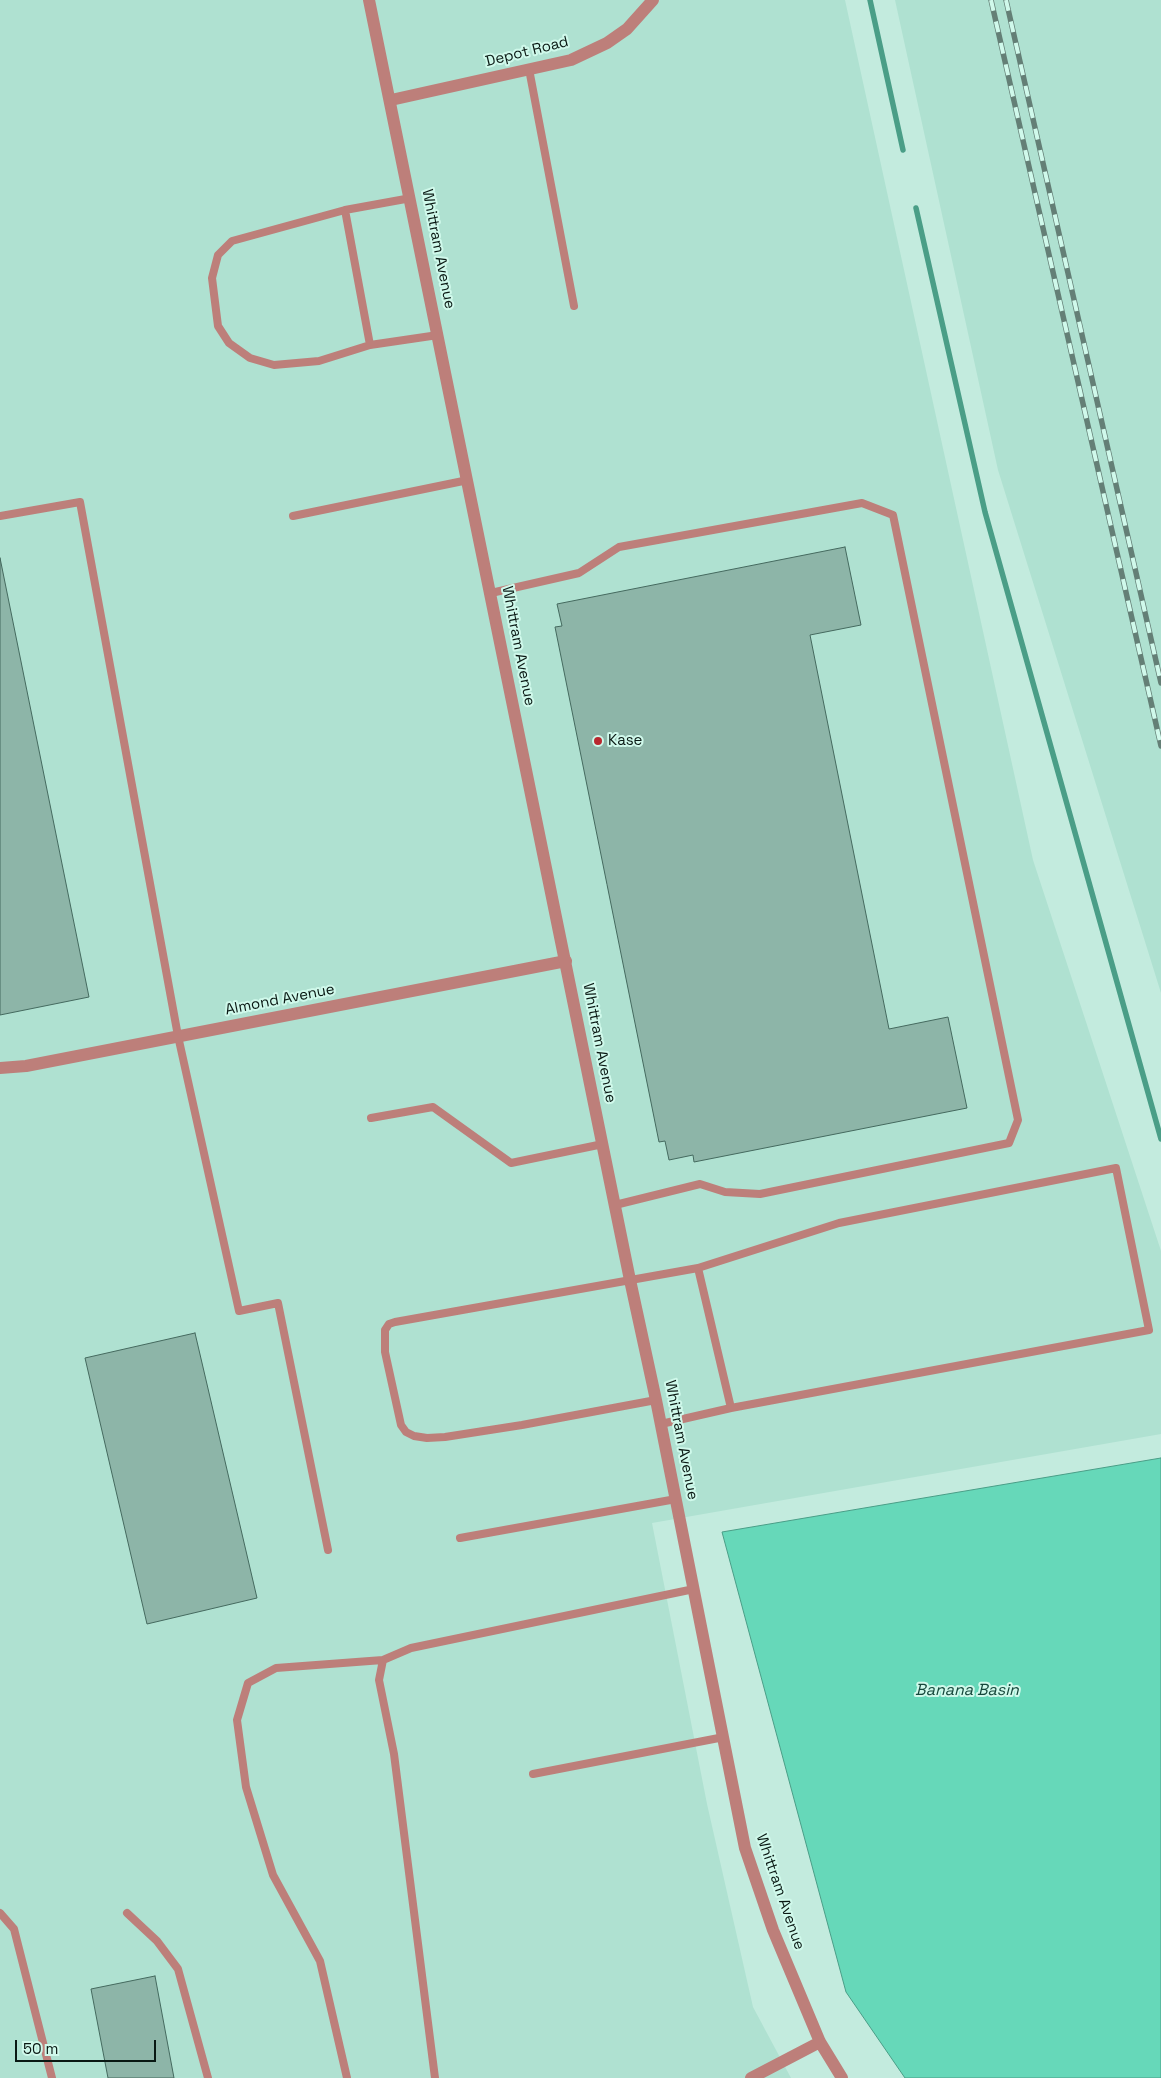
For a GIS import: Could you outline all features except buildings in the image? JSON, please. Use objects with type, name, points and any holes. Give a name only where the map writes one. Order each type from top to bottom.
[{"type":"street","name":"Whittram Avenue","points":[[369,0],[661,1424],[745,1848],[773,1930],[820,2042],[842,2078]]},
{"type":"street","name":"Depot Road","points":[[391,100],[571,60],[607,42],[627,29],[653,0]]},
{"type":"street","name":"Almond Avenue","points":[[0,1068],[26,1066],[566,961]]},
{"type":"street","points":[[751,2078],[820,2042]]},
{"type":"lane","points":[[529,69],[574,306]]},
{"type":"lane","points":[[411,198],[345,210],[232,242],[218,255],[212,278],[218,326],[229,342],[250,358],[274,366],[318,361],[370,345],[438,335]]},
{"type":"lane","points":[[345,210],[370,345]]},
{"type":"lane","points":[[293,516],[468,480]]},
{"type":"lane","points":[[0,516],[80,502],[178,1036],[239,1311],[278,1303],[328,1550]]},
{"type":"lane","points":[[491,593],[579,573],[619,547],[862,503],[893,515],[1018,1120],[1008,1143],[760,1194],[725,1192],[700,1184],[615,1204]]},
{"type":"lane","points":[[371,1118],[434,1107],[511,1163],[603,1144]]},
{"type":"lane","points":[[656,1400],[522,1425],[427,1438],[414,1436],[406,1432],[401,1425],[394,1399],[383,1339],[384,1330],[389,1324],[698,1268],[839,1223],[1116,1168],[1150,1330],[730,1408],[661,1424]]},
{"type":"lane","points":[[698,1268],[730,1408]]},
{"type":"lane","points":[[460,1538],[676,1499]]},
{"type":"lane","points":[[347,2078],[320,1961],[273,1875],[249,1796],[237,1720],[248,1683],[276,1668],[383,1660],[411,1648],[694,1589]]},
{"type":"lane","points":[[383,1660],[378,1680],[394,1754],[435,2078]]},
{"type":"lane","points":[[533,1774],[724,1737]]},
{"type":"lane","points":[[0,1913],[14,1930],[52,2078]]},
{"type":"lane","points":[[127,1913],[157,1941],[178,1969],[208,2078]]},
{"type":"shaded area","points":[[0,0],[845,0],[1033,860],[1161,1251],[1161,1434],[652,1523],[707,1804],[753,2007],[791,2078],[0,2078]]},
{"type":"shaded area","points":[[895,0],[1161,0],[1161,993],[998,470]]},
{"type":"water","name":"Banana Basin","points":[[1161,1458],[1161,2078],[905,2078],[846,1992],[722,1532]]},
{"type":"waterway","points":[[870,0],[903,150]]},
{"type":"waterway","points":[[916,208],[985,512],[1161,1139]]},
{"type":"railway","points":[[991,0],[1161,746]]},
{"type":"railway","points":[[1006,0],[1161,683]]},
{"type":"place","name":"Kase","points":[[598,741]]}]
